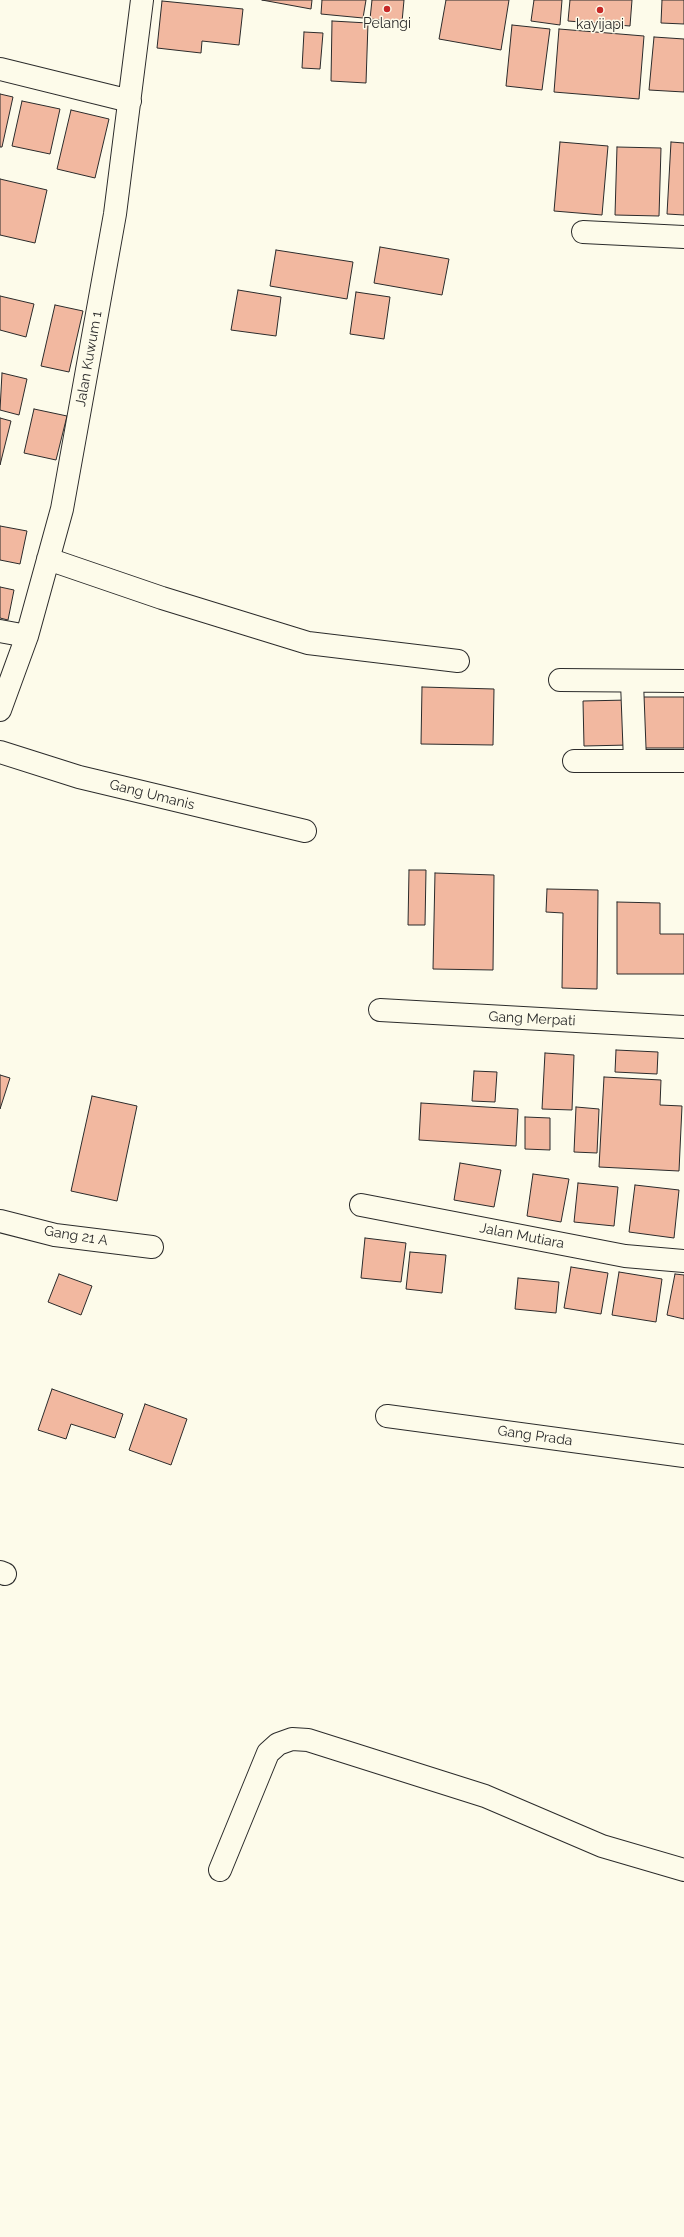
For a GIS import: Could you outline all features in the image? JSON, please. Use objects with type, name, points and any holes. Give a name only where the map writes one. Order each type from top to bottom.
[{"type":"street","name":"Jalan Kuwum 1","points":[[0,710],[27,636],[65,493],[114,214],[130,101],[142,0]]},
{"type":"street","points":[[0,69],[130,101]]},
{"type":"street","points":[[583,232],[684,237]]},
{"type":"street","points":[[48,559],[308,643],[458,661]]},
{"type":"street","points":[[0,631],[27,636]]},
{"type":"street","points":[[560,680],[632,682],[684,681]]},
{"type":"street","points":[[632,682],[635,761]]},
{"type":"street","name":"Gang Umanis","points":[[0,752],[79,777],[306,831]]},
{"type":"street","points":[[574,762],[684,761]]},
{"type":"street","name":"Gang Merpati","points":[[380,1010],[684,1027]]},
{"type":"street","name":"Jalan Mutiara","points":[[361,1205],[625,1256],[684,1261]]},
{"type":"street","name":"Gang 21 A","points":[[0,1221],[55,1234],[152,1247]]},
{"type":"street","name":"Gang Prada","points":[[387,1416],[684,1456]]},
{"type":"street","points":[[220,1870],[268,1753],[278,1744],[292,1739],[308,1740],[485,1796],[602,1846],[684,1870]]},
{"type":"building","points":[[262,0],[312,0],[311,9]]},
{"type":"building","points":[[322,0],[366,0],[363,18],[321,14]]},
{"type":"building","name":"Pelangi","points":[[372,0],[404,0],[402,22],[370,19]]},
{"type":"building","points":[[446,0],[509,0],[501,50],[439,39]]},
{"type":"building","points":[[534,0],[562,0],[560,25],[531,21]]},
{"type":"building","name":"kayijapi","points":[[570,0],[632,0],[630,26],[568,21]]},
{"type":"building","points":[[662,0],[684,0],[684,24],[661,23]]},
{"type":"building","points":[[162,1],[243,9],[239,45],[202,41],[201,53],[157,48]]},
{"type":"building","points":[[332,21],[368,23],[366,83],[331,81]]},
{"type":"building","points":[[512,25],[550,29],[542,90],[506,86]]},
{"type":"building","points":[[559,29],[644,36],[639,99],[554,92]]},
{"type":"building","points":[[304,32],[323,33],[320,69],[302,68]]},
{"type":"building","points":[[654,37],[684,39],[684,92],[649,90]]},
{"type":"building","points":[[0,94],[13,97],[2,147],[0,147]]},
{"type":"building","points":[[22,101],[60,109],[50,154],[12,146]]},
{"type":"building","points":[[71,110],[109,119],[95,178],[57,169]]},
{"type":"building","points":[[560,142],[608,146],[602,215],[554,211]]},
{"type":"building","points":[[671,142],[684,143],[684,215],[667,214]]},
{"type":"building","points":[[617,147],[661,148],[659,216],[615,215]]},
{"type":"building","points":[[0,179],[47,190],[35,243],[0,235]]},
{"type":"building","points":[[380,247],[449,259],[442,295],[374,283]]},
{"type":"building","points":[[276,250],[353,262],[347,299],[270,286]]},
{"type":"building","points":[[238,290],[281,297],[276,336],[231,330]]},
{"type":"building","points":[[356,292],[390,297],[384,339],[350,334]]},
{"type":"building","points":[[0,296],[34,304],[26,337],[0,330]]},
{"type":"building","points":[[55,305],[83,311],[69,372],[41,366]]},
{"type":"building","points":[[2,373],[27,379],[19,415],[0,410]]},
{"type":"building","points":[[34,409],[67,416],[56,460],[24,453]]},
{"type":"building","points":[[0,418],[11,421],[0,465]]},
{"type":"building","points":[[0,526],[27,531],[20,564],[0,560]]},
{"type":"building","points":[[0,587],[14,590],[8,620],[0,618]]},
{"type":"building","points":[[422,687],[494,689],[493,745],[421,744]]},
{"type":"building","points":[[640,697],[684,697],[684,748],[640,748]]},
{"type":"building","points":[[628,700],[629,745],[584,746],[583,701]]},
{"type":"building","points":[[409,870],[426,870],[425,925],[408,925]]},
{"type":"building","points":[[435,873],[494,875],[493,970],[433,969]]},
{"type":"building","points":[[547,889],[598,890],[597,989],[562,988],[563,913],[546,912]]},
{"type":"building","points":[[617,902],[660,903],[660,934],[684,934],[684,974],[617,974]]},
{"type":"building","points":[[616,1050],[658,1052],[657,1074],[615,1072]]},
{"type":"building","points":[[545,1053],[574,1055],[572,1110],[542,1109]]},
{"type":"building","points":[[474,1071],[497,1072],[495,1102],[472,1101]]},
{"type":"building","points":[[0,1075],[10,1078],[0,1109]]},
{"type":"building","points":[[604,1077],[661,1080],[660,1105],[682,1106],[679,1171],[599,1167]]},
{"type":"building","points":[[92,1096],[137,1106],[117,1201],[71,1191]]},
{"type":"building","points":[[421,1103],[518,1109],[516,1146],[419,1140]]},
{"type":"building","points":[[576,1107],[599,1109],[597,1153],[574,1152]]},
{"type":"building","points":[[525,1117],[550,1118],[550,1150],[525,1149]]},
{"type":"building","points":[[460,1163],[501,1170],[494,1207],[454,1200]]},
{"type":"building","points":[[533,1174],[569,1179],[561,1222],[527,1216]]},
{"type":"building","points":[[578,1183],[618,1187],[614,1226],[574,1222]]},
{"type":"building","points":[[635,1185],[679,1190],[674,1238],[629,1232]]},
{"type":"building","points":[[365,1238],[406,1243],[401,1282],[361,1278]]},
{"type":"building","points":[[410,1252],[446,1255],[442,1293],[406,1289]]},
{"type":"building","points":[[571,1267],[608,1273],[601,1314],[564,1308]]},
{"type":"building","points":[[619,1272],[662,1279],[656,1322],[612,1315]]},
{"type":"building","points":[[59,1274],[92,1286],[81,1315],[48,1302]]},
{"type":"building","points":[[675,1274],[684,1275],[684,1319],[667,1315]]},
{"type":"building","points":[[518,1278],[559,1282],[556,1313],[515,1309]]},
{"type":"building","points":[[52,1389],[123,1414],[115,1438],[71,1424],[66,1439],[38,1430]]},
{"type":"building","points":[[145,1404],[187,1419],[171,1465],[129,1450]]},
{"type":"place","name":"Pelangi","points":[[387,9]]},
{"type":"place","name":"kayijapi","points":[[600,10]]}]
